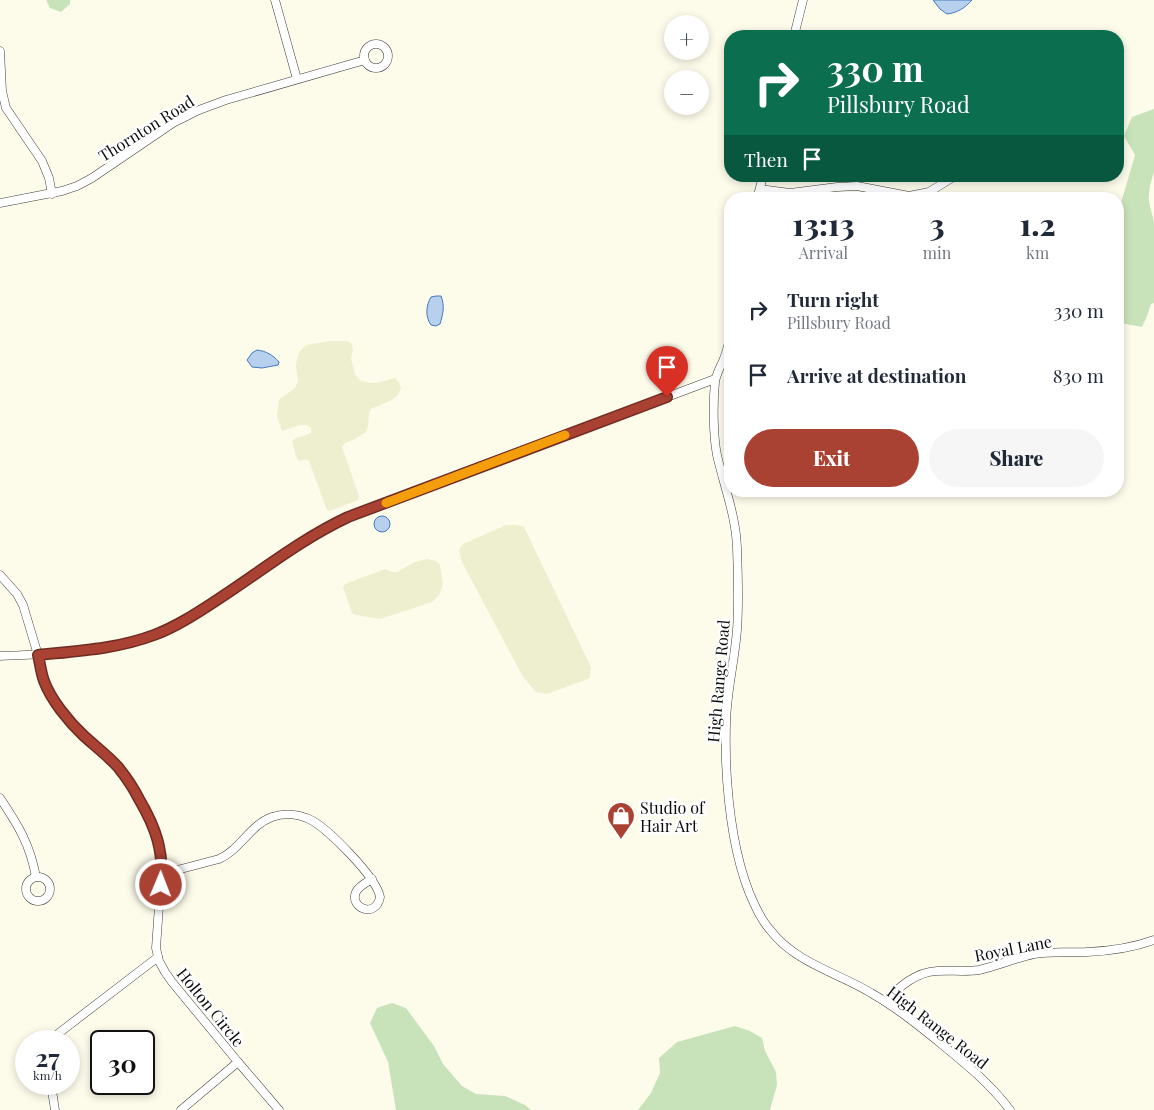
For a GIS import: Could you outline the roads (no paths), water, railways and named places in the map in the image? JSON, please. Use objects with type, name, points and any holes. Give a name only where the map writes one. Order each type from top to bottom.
[{"type":"street","points":[[274,0],[297,80]]},
{"type":"street","points":[[796,30],[803,0]]},
{"type":"street","points":[[0,51],[2,91],[6,108],[42,161],[52,194]]},
{"type":"street","name":"Thornton Road","points":[[0,203],[52,194],[87,181],[192,112],[226,100],[365,60]]},
{"type":"street","points":[[759,192],[762,182]]},
{"type":"street","points":[[929,192],[945,182]]},
{"type":"street","points":[[798,192],[857,186],[889,192]]},
{"type":"street","points":[[760,189],[782,192]]},
{"type":"street","name":"High Range Road","points":[[724,359],[716,379],[714,407],[716,452],[724,482]]},
{"type":"street","points":[[0,656],[38,655],[86,650],[118,645],[154,635],[206,608],[308,539],[348,517],[716,379]]},
{"type":"street","name":"High Range Road","points":[[728,497],[737,547],[738,599],[737,631],[726,722],[728,789],[737,856],[742,874],[757,910],[771,932],[784,945],[800,957],[852,982],[887,1002],[968,1066],[992,1088],[1010,1110]]},
{"type":"street","name":"Holton Circle","points":[[0,575],[17,594],[23,605],[45,683],[51,695],[83,735],[117,765],[151,820],[158,839],[162,874],[156,948],[158,957],[172,982],[238,1062],[181,1110]]},
{"type":"street","points":[[0,798],[28,844],[36,876]]},
{"type":"street","points":[[162,874],[224,857],[263,821],[278,815],[287,814],[302,816],[316,823],[356,860],[372,879]]},
{"type":"street","name":"Royal Lane","points":[[887,1002],[911,979],[925,973],[977,970],[1034,954],[1108,951],[1128,948],[1154,940]]},
{"type":"street","points":[[63,1030],[158,957]]},
{"type":"street","points":[[238,1062],[279,1110]]},
{"type":"street","points":[[53,1095],[56,1110]]},
{"type":"water","points":[[933,0],[972,0],[961,10],[947,14]]},
{"type":"water","points":[[441,296],[443,313],[440,324],[436,326],[431,325],[427,311],[431,297]]},
{"type":"water","points":[[257,350],[272,355],[279,362],[278,365],[262,368],[252,367],[247,360]]},
{"type":"water","points":[[382,516],[390,524],[382,532],[374,524]]},
{"type":"place","name":"Studio of Hair Art","points":[[621,840]]}]
